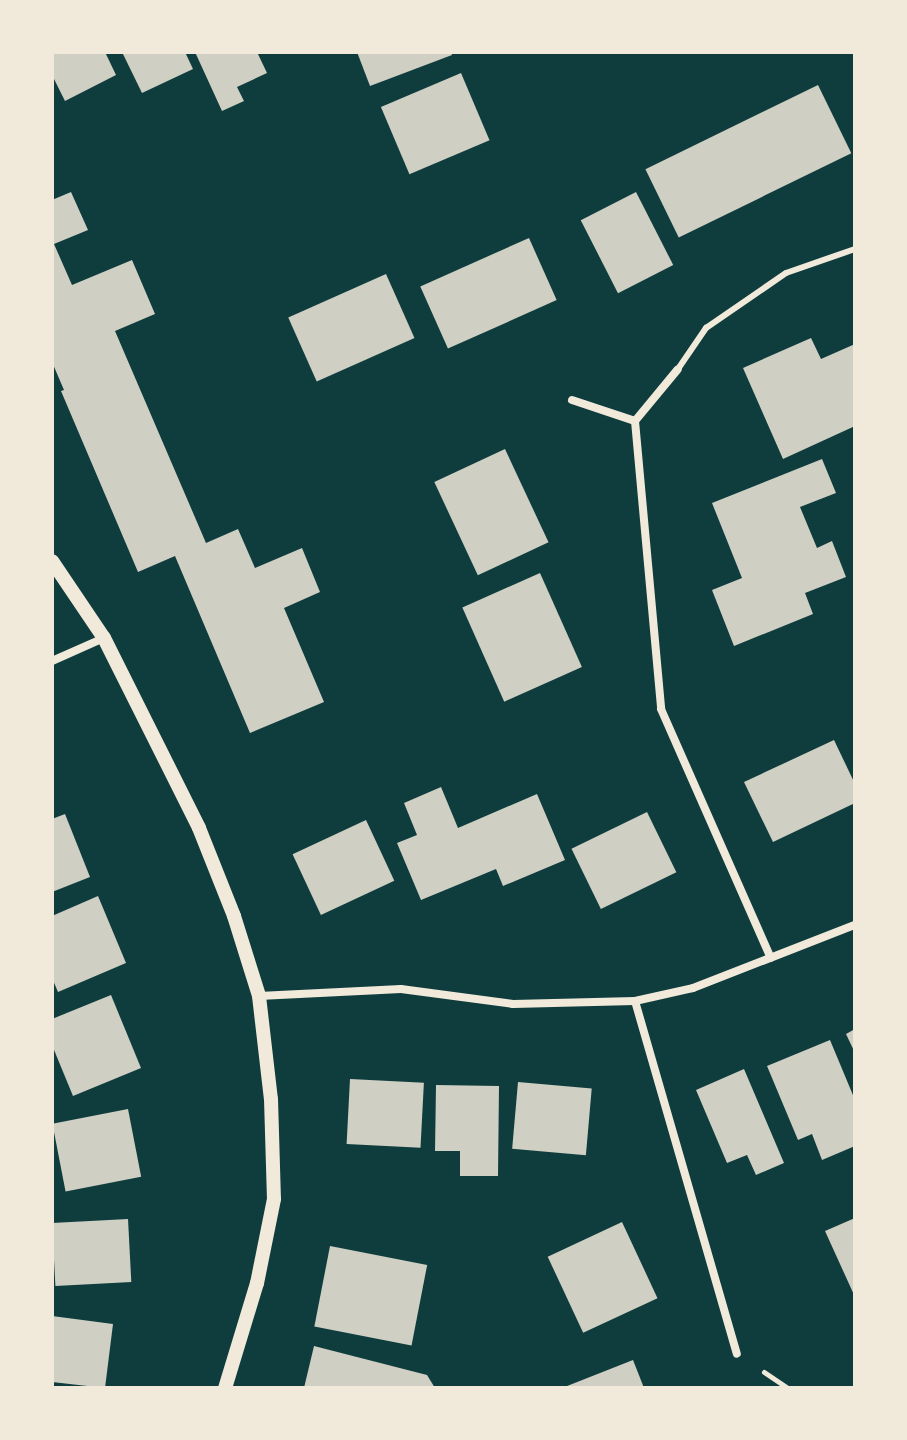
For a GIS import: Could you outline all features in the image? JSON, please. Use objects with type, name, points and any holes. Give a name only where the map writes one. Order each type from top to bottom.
[{"type":"street","points":[[678,369],[635,421],[661,709],[771,958]]},
{"type":"street","points":[[572,400],[635,421]]},
{"type":"street","points":[[52,561],[104,638],[199,828],[234,916],[259,996],[271,1099],[274,1199],[257,1283],[225,1388]]},
{"type":"street","points":[[52,661],[104,638]]},
{"type":"street","points":[[259,996],[401,989],[513,1004],[635,1001],[693,988],[855,925]]},
{"type":"street","points":[[635,1001],[737,1354]]},
{"type":"lane","points":[[678,369],[706,328],[786,273],[855,249]]},
{"type":"building","points":[[52,52],[105,52],[116,75],[65,101],[52,75]]},
{"type":"building","points":[[122,52],[185,52],[193,69],[142,93]]},
{"type":"building","points":[[195,52],[257,52],[267,73],[237,87],[244,101],[222,111]]},
{"type":"building","points":[[357,52],[451,52],[452,55],[370,86]]},
{"type":"building","points":[[461,73],[490,140],[409,174],[381,107]]},
{"type":"building","points":[[818,85],[851,153],[679,237],[645,169]]},
{"type":"building","points":[[71,192],[88,230],[54,244],[72,285],[132,260],[155,314],[115,331],[206,543],[238,529],[255,568],[302,548],[320,592],[284,608],[324,702],[250,733],[175,556],[138,572],[61,391],[64,390],[52,362],[52,200]]},
{"type":"building","points":[[636,192],[673,265],[618,293],[581,220]]},
{"type":"building","points":[[529,238],[557,300],[448,349],[420,286]]},
{"type":"building","points":[[386,274],[414,338],[317,381],[288,318]]},
{"type":"building","points":[[811,338],[821,359],[855,344],[855,426],[783,459],[743,368]]},
{"type":"building","points":[[505,449],[549,542],[478,575],[434,482]]},
{"type":"building","points":[[822,459],[836,493],[800,507],[817,548],[832,541],[846,577],[805,593],[813,614],[734,646],[712,590],[742,578],[712,503]]},
{"type":"building","points":[[540,573],[582,667],[504,702],[462,608]]},
{"type":"building","points":[[834,740],[855,784],[855,803],[773,842],[744,782]]},
{"type":"building","points":[[441,787],[458,828],[537,794],[565,860],[503,886],[496,869],[421,900],[397,843],[417,835],[404,803]]},
{"type":"building","points":[[647,812],[676,872],[601,909],[572,849]]},
{"type":"building","points":[[65,814],[90,877],[52,892],[52,819]]},
{"type":"building","points":[[366,820],[394,881],[321,915],[293,854]]},
{"type":"building","points":[[98,896],[126,963],[58,992],[52,978],[52,916]]},
{"type":"building","points":[[111,995],[141,1068],[73,1096],[52,1045],[52,1019]]},
{"type":"building","points":[[855,1029],[855,1053],[846,1034]]},
{"type":"building","points":[[830,1040],[855,1100],[855,1146],[822,1160],[812,1134],[798,1140],[767,1066]]},
{"type":"building","points":[[744,1069],[784,1163],[756,1175],[747,1155],[727,1163],[696,1090]]},
{"type":"building","points":[[350,1079],[424,1083],[420,1148],[347,1144]]},
{"type":"building","points":[[518,1082],[592,1088],[586,1155],[512,1149]]},
{"type":"building","points":[[436,1085],[499,1086],[498,1176],[460,1176],[460,1151],[435,1151]]},
{"type":"building","points":[[128,1109],[141,1177],[66,1191],[52,1124]]},
{"type":"building","points":[[855,1218],[855,1297],[825,1231]]},
{"type":"building","points":[[128,1219],[131,1282],[55,1286],[52,1223]]},
{"type":"building","points":[[622,1222],[657,1298],[583,1333],[548,1257]]},
{"type":"building","points":[[330,1246],[427,1265],[412,1345],[314,1326]]},
{"type":"building","points":[[52,1316],[113,1324],[105,1388],[52,1382]]},
{"type":"building","points":[[314,1346],[427,1375],[435,1388],[304,1388]]},
{"type":"building","points":[[633,1360],[644,1388],[562,1388]]}]
